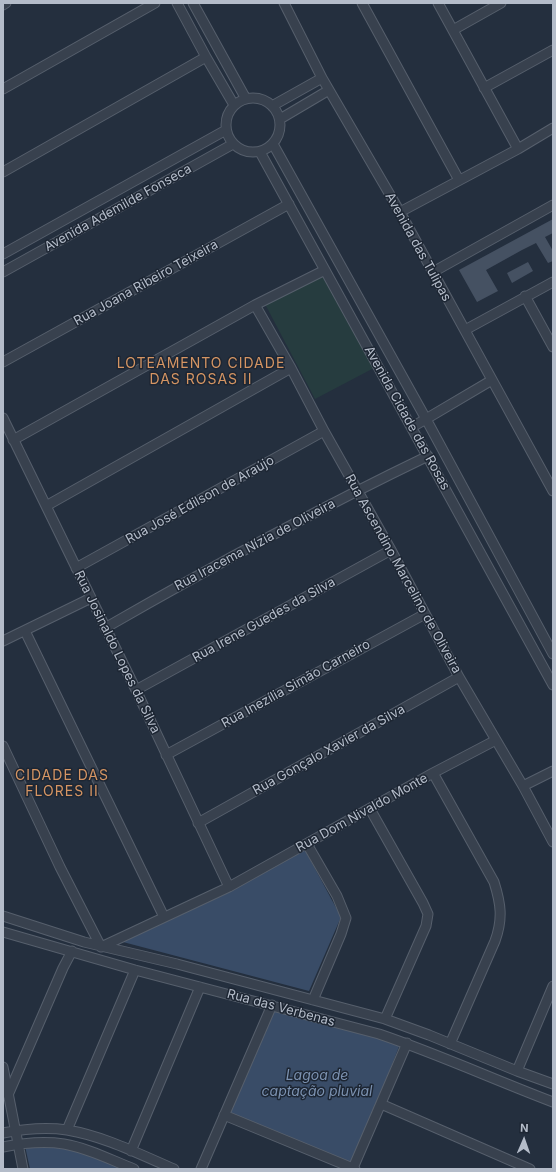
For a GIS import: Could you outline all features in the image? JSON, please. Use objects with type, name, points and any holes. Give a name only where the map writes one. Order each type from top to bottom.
[{"type":"street","points":[[3,89],[155,3]]},
{"type":"street","points":[[177,3],[234,105]]},
{"type":"street","points":[[193,3],[246,99]]},
{"type":"street","name":"Avenida das Tulipas","points":[[284,3],[322,78],[400,212],[553,491]]},
{"type":"street","points":[[362,3],[459,180]]},
{"type":"street","points":[[438,3],[518,149]]},
{"type":"street","points":[[453,30],[501,3]]},
{"type":"street","points":[[484,88],[553,50]]},
{"type":"street","points":[[3,172],[206,57]]},
{"type":"street","points":[[272,106],[322,78]]},
{"type":"street","points":[[280,119],[329,90]]},
{"type":"street","points":[[254,98],[267,102],[277,112],[280,119],[280,133],[273,144],[260,152],[250,153],[241,150],[232,144],[228,138],[226,130],[227,117],[234,105],[246,99],[254,98]]},
{"type":"street","points":[[400,212],[518,149],[553,128]]},
{"type":"street","name":"Avenida Ademilde Fonseca","points":[[3,254],[226,130]]},
{"type":"street","name":"Avenida Ademilde Fonseca","points":[[3,272],[232,144]]},
{"type":"street","name":"Avenida Cidade das Rosas","points":[[273,144],[426,419],[553,654]]},
{"type":"street","name":"Avenida Cidade das Rosas","points":[[260,152],[553,684]]},
{"type":"street","name":"Rua Joana Ribeiro Teixeira","points":[[3,362],[289,204]]},
{"type":"street","points":[[433,272],[553,205]]},
{"type":"street","points":[[13,440],[255,305],[325,270]]},
{"type":"street","points":[[465,330],[553,282]]},
{"type":"street","points":[[525,296],[553,347]]},
{"type":"street","name":"Rua Ascendino Marcelino de Oliveira","points":[[255,305],[291,368],[324,432],[391,550],[459,677],[523,786],[553,842]]},
{"type":"street","points":[[46,506],[291,368]]},
{"type":"street","points":[[412,427],[492,380]]},
{"type":"street","name":"Rua Josinaldo Lopes da Silva","points":[[3,418],[136,690],[229,887]]},
{"type":"street","name":"Rua José Edilson de Araújo","points":[[76,568],[324,432]]},
{"type":"street","name":"Rua Iracema Nízia de Oliveira","points":[[105,628],[207,570],[358,490],[428,456]]},
{"type":"street","name":"Rua Irene Guedes da Silva","points":[[136,690],[391,550]]},
{"type":"street","points":[[3,641],[90,598]]},
{"type":"street","name":"Rua Inezília Simão Carneiro","points":[[166,755],[425,614]]},
{"type":"street","points":[[25,631],[164,917]]},
{"type":"street","name":"Rua Gonçalo Xavier da Silva","points":[[198,823],[459,677]]},
{"type":"street","name":"Rua Dom Nivaldo Monte","points":[[101,947],[229,887],[433,773],[496,740]]},
{"type":"street","points":[[3,746],[60,867],[101,947],[97,959]]},
{"type":"street","points":[[523,786],[553,771]]},
{"type":"street","points":[[433,773],[494,882],[499,896],[501,909],[500,925],[495,941],[450,1044]]},
{"type":"street","points":[[370,809],[423,903],[428,917],[426,926],[385,1019]]},
{"type":"street","points":[[307,844],[337,896],[346,918],[341,934],[313,1000]]},
{"type":"street","name":"Rua das Verbenas","points":[[3,916],[101,947],[177,964],[385,1019],[553,1084]]},
{"type":"street","name":"Rua das Verbenas","points":[[3,932],[135,970],[379,1034],[407,1043],[510,1086],[553,1102]]},
{"type":"street","points":[[8,1095],[63,968],[72,952]]},
{"type":"street","points":[[67,1130],[135,970]]},
{"type":"street","points":[[517,1071],[553,986]]},
{"type":"street","points":[[131,1151],[200,987]]},
{"type":"street","points":[[201,1169],[272,1005]]},
{"type":"street","points":[[224,1115],[354,1169],[407,1043]]},
{"type":"street","points":[[3,1067],[23,1169]]},
{"type":"street","points":[[381,1104],[530,1169]]},
{"type":"street","points":[[3,1133],[48,1129],[67,1130],[85,1134],[174,1169]]},
{"type":"street","points":[[3,1148],[18,1144],[64,1144],[98,1154],[134,1169]]},
{"type":"green space","points":[[323,275],[374,368],[315,399],[265,304]]},
{"type":"water","points":[[305,850],[341,917],[309,991],[123,942]]},
{"type":"water","name":"Lagoa de captação pluvial","points":[[274,1011],[400,1044],[353,1165],[230,1113]]},
{"type":"water","points":[[25,1146],[64,1146],[129,1169],[30,1169]]},
{"type":"building","points":[[553,219],[553,233],[545,237],[553,251],[553,261],[548,263],[536,243],[522,250],[486,270],[498,291],[477,302],[459,270]]},
{"type":"building","points":[[528,262],[533,271],[512,283],[507,273]]},
{"type":"district","name":"LOTEAMENTO CIDADE DAS ROSAS II","points":[[201,372]]},
{"type":"district","name":"CIDADE DAS FLORES II","points":[[62,784]]}]
